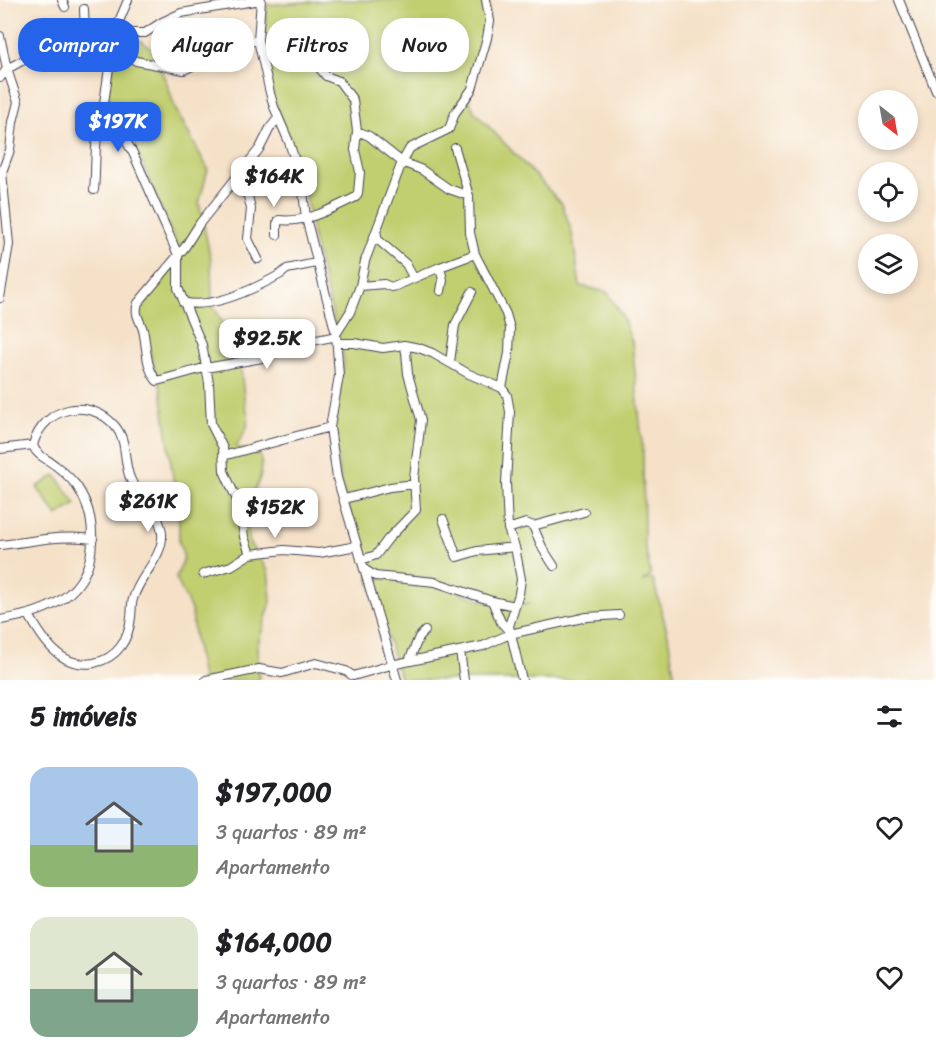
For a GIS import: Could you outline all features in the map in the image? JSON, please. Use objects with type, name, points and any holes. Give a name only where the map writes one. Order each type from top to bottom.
[{"type":"street","points":[[120,18],[128,0]]},
{"type":"street","points":[[139,33],[145,33],[181,13],[261,0],[258,40],[270,93],[302,183],[306,218],[316,263],[336,334],[339,376],[330,427],[337,478],[397,680]]},
{"type":"street","points":[[278,118],[260,148],[200,223],[185,248],[136,306],[136,314],[145,336],[148,363],[156,381],[268,357],[277,348],[332,337],[336,334],[350,312],[360,286],[365,261],[402,162],[410,148],[449,129],[455,113],[472,89],[489,28],[486,0]]},
{"type":"street","points":[[899,0],[936,91]]},
{"type":"street","points":[[84,9],[84,18]]},
{"type":"street","points":[[0,36],[18,107],[13,122],[10,150],[2,172],[9,244],[0,298]]},
{"type":"street","points":[[139,62],[184,70],[237,45],[258,40]]},
{"type":"street","points":[[0,78],[7,69],[18,63]]},
{"type":"street","points":[[108,72],[104,97],[106,108],[134,153],[178,255],[178,288],[202,345],[207,369],[211,423],[223,448],[224,471],[240,507],[244,537],[250,554]]},
{"type":"street","points":[[277,235],[279,220],[319,215],[357,195],[360,172],[354,142],[357,131],[355,107],[339,81],[326,76],[323,72]]},
{"type":"street","points":[[94,190],[99,121],[106,108]]},
{"type":"street","points":[[357,131],[369,136],[402,162],[422,170],[449,189],[469,196]]},
{"type":"street","points":[[455,148],[469,196],[470,233],[475,254],[506,314],[510,328],[509,353],[502,388]]},
{"type":"street","points":[[234,182],[248,196],[251,209],[248,239],[258,259]]},
{"type":"street","points":[[376,235],[406,264],[413,278]]},
{"type":"street","points":[[360,286],[384,284],[391,287],[396,286],[475,254]]},
{"type":"street","points":[[183,302],[194,305],[234,297],[287,269],[316,263]]},
{"type":"street","points":[[440,267],[443,280],[441,291]]},
{"type":"street","points":[[450,362],[455,326],[472,292]]},
{"type":"street","points":[[337,343],[354,343],[383,348],[404,345],[432,353],[469,374],[502,388],[509,400],[506,483],[508,529],[515,547],[521,579],[509,632],[522,680]]},
{"type":"street","points":[[361,560],[376,555],[416,510],[415,468],[421,420],[408,374],[404,345]]},
{"type":"street","points":[[29,615],[41,637],[51,649],[65,659],[93,663],[109,657],[120,649],[128,636],[132,601],[139,583],[160,547],[162,534],[155,513],[130,479],[124,442],[115,426],[102,416],[84,408],[69,409],[40,427],[33,445]]},
{"type":"street","points":[[223,456],[249,451],[330,427]]},
{"type":"street","points":[[0,448],[33,445]]},
{"type":"street","points":[[0,620],[29,615],[51,606],[69,594],[82,580],[89,564],[93,539],[92,522],[86,503],[75,484],[56,466],[38,454],[33,445]]},
{"type":"street","points":[[344,500],[390,487],[415,484]]},
{"type":"street","points":[[508,529],[526,523],[533,526],[584,513]]},
{"type":"street","points":[[443,519],[457,557],[477,551],[515,547]]},
{"type":"street","points":[[533,526],[543,549],[554,566]]},
{"type":"street","points":[[0,545],[59,537],[76,536],[93,539]]},
{"type":"street","points":[[202,574],[231,566],[250,554],[284,550],[319,553],[357,546]]},
{"type":"street","points":[[364,569],[375,576],[435,582],[492,601],[515,606]]},
{"type":"street","points":[[492,601],[501,622],[509,632]]},
{"type":"street","points":[[206,680],[259,669],[282,673],[316,663],[346,670],[352,678],[391,665],[483,646],[509,632],[587,617],[619,615]]},
{"type":"street","points":[[409,661],[419,637],[425,631]]},
{"type":"street","points":[[460,651],[464,680]]},
{"type":"green space","points":[[332,0],[489,0],[486,36],[471,83],[469,99],[474,111],[562,204],[572,233],[580,286],[607,292],[622,315],[632,342],[643,453],[644,541],[651,576],[643,581],[653,579],[668,635],[675,680],[401,680],[368,577],[420,580],[502,605],[530,604],[495,600],[431,579],[385,574],[366,568],[340,480],[333,428],[344,360],[313,239],[304,185],[273,98],[269,72],[369,72],[369,18],[266,18],[266,44],[265,30],[267,5]]},
{"type":"green space","points":[[139,40],[151,48],[151,72],[162,72],[176,110],[208,169],[199,203],[211,260],[212,304],[239,352],[248,414],[247,427],[236,447],[261,456],[259,481],[244,503],[250,544],[268,571],[270,588],[271,602],[257,647],[259,680],[200,680],[202,678],[192,612],[176,578],[184,558],[179,542],[179,522],[161,389],[138,306],[174,264],[182,258],[137,151],[107,98],[111,72],[139,72]]},
{"type":"green space","points":[[56,475],[76,504],[57,516],[37,487]]}]
